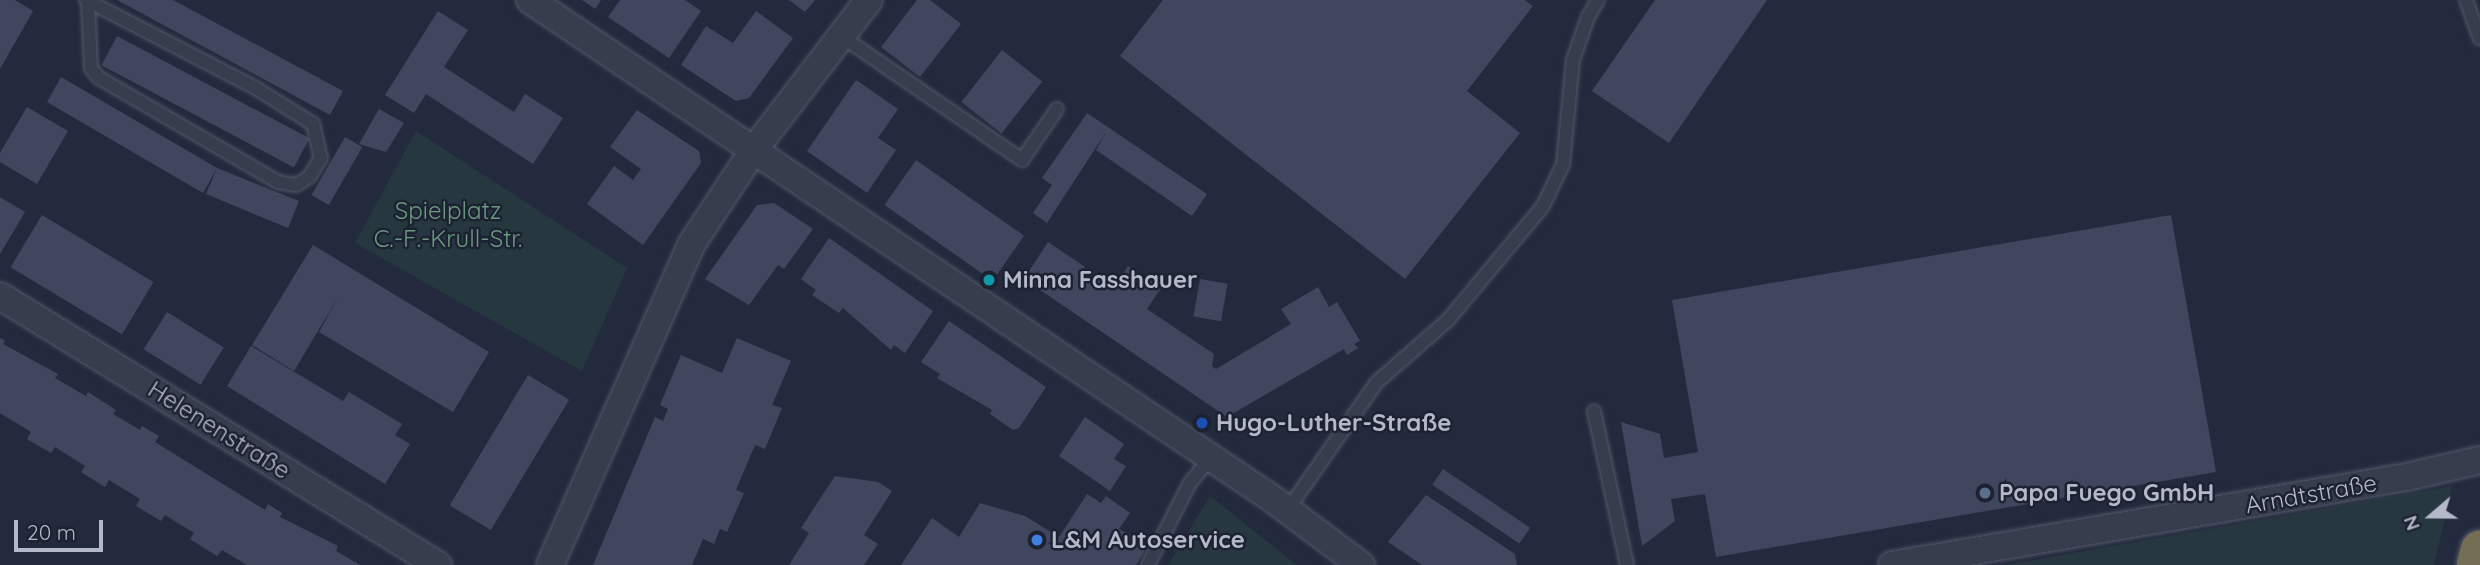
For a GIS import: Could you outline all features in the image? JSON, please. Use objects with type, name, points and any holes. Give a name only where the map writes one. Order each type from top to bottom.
[{"type":"highway","points":[[2476,565],[2480,549]]},
{"type":"street","points":[[530,0],[1288,509],[1360,565]]},
{"type":"street","points":[[551,565],[678,271],[753,151],[869,0]]},
{"type":"street","name":"Helenenstraße","points":[[0,296],[438,565]]},
{"type":"street","name":"Arndtstraße","points":[[1892,565],[2407,477],[2480,460]]},
{"type":"lane","points":[[87,0],[313,124],[321,158],[309,177],[296,184],[278,182],[99,78],[91,68],[87,0]]},
{"type":"lane","points":[[1288,509],[1377,382],[1448,320],[1543,206],[1563,164],[1573,60],[1588,16],[1598,0]]},
{"type":"lane","points":[[2466,0],[2480,38]]},
{"type":"lane","points":[[841,36],[1022,160],[1056,109]]},
{"type":"lane","points":[[1594,411],[1628,565]]},
{"type":"lane","points":[[1148,565],[1190,483],[1211,457]]},
{"type":"green space","name":"Spielplatz C.-F.-Krull-Str.","points":[[416,131],[627,268],[582,371],[355,243]]},
{"type":"green space","points":[[2452,486],[2434,565],[2005,565]]},
{"type":"green space","points":[[1210,496],[1297,565],[1168,565]]},
{"type":"building","points":[[0,0],[15,0],[33,11],[0,69]]},
{"type":"building","points":[[117,0],[173,0],[343,91],[330,115]]},
{"type":"building","points":[[582,0],[601,0],[595,9]]},
{"type":"building","points":[[620,0],[685,0],[701,11],[669,58],[608,17]]},
{"type":"building","points":[[789,0],[815,0],[805,12]]},
{"type":"building","points":[[917,0],[930,0],[961,24],[920,77],[881,47]]},
{"type":"building","points":[[1163,0],[1525,0],[1533,6],[1467,91],[1520,133],[1405,279],[1120,56]]},
{"type":"building","points":[[1655,0],[1767,0],[1669,143],[1592,91]]},
{"type":"building","points":[[438,11],[468,30],[444,67],[514,112],[525,94],[563,118],[533,164],[426,94],[414,113],[385,95]]},
{"type":"building","points":[[756,11],[793,38],[749,98],[736,101],[681,65],[706,26],[733,43]]},
{"type":"building","points":[[117,36],[309,138],[294,167],[102,65]]},
{"type":"building","points":[[1002,50],[1042,81],[1002,133],[961,102]]},
{"type":"building","points":[[61,77],[217,168],[203,193],[47,102]]},
{"type":"building","points":[[856,80],[898,109],[878,138],[896,150],[867,193],[807,151]]},
{"type":"building","points":[[27,107],[68,131],[37,184],[0,162],[0,153]]},
{"type":"building","points":[[379,109],[404,123],[386,152],[359,144]]},
{"type":"building","points":[[637,110],[699,151],[701,163],[643,245],[587,204],[614,166],[633,180],[641,169],[610,147]]},
{"type":"building","points":[[1087,113],[1207,194],[1192,216],[1096,150],[1106,132],[1047,223],[1033,213],[1052,185],[1042,178]]},
{"type":"building","points":[[345,137],[362,147],[329,205],[312,195]]},
{"type":"building","points":[[916,160],[1024,236],[993,281],[884,205]]},
{"type":"building","points":[[217,168],[299,201],[288,228],[206,194]]},
{"type":"building","points":[[0,197],[25,212],[0,254]]},
{"type":"building","points":[[774,203],[813,229],[784,269],[778,265],[749,305],[705,279],[757,205]]},
{"type":"building","points":[[42,215],[153,282],[122,334],[11,267]]},
{"type":"building","points":[[2171,215],[2216,472],[1716,557],[1705,494],[1671,499],[1675,521],[1642,546],[1621,422],[1660,434],[1664,458],[1698,452],[1672,300]]},
{"type":"building","points":[[829,238],[933,311],[905,353],[894,345],[891,350],[843,308],[839,313],[812,295],[816,290],[801,279]]},
{"type":"building","points":[[1048,242],[1115,287],[1128,266],[1161,288],[1147,309],[1214,354],[1212,366],[1216,369],[1291,324],[1281,309],[1318,287],[1329,307],[1337,302],[1360,341],[1354,344],[1358,348],[1347,355],[1344,349],[1227,417],[1024,279]]},
{"type":"building","points":[[313,245],[489,352],[453,412],[319,332],[339,296],[294,371],[252,345]]},
{"type":"building","points":[[1200,279],[1228,284],[1221,321],[1193,316]]},
{"type":"building","points":[[167,312],[224,348],[201,385],[144,349]]},
{"type":"building","points":[[949,321],[1046,387],[1019,428],[1013,430],[990,414],[992,410],[937,378],[940,374],[921,362]]},
{"type":"building","points":[[0,338],[5,341],[3,344],[58,374],[55,378],[86,396],[88,392],[116,410],[113,414],[140,430],[142,426],[159,436],[155,442],[265,510],[268,504],[282,513],[280,517],[338,546],[336,551],[360,565],[247,565],[222,550],[217,556],[190,539],[194,533],[165,515],[161,521],[136,506],[140,499],[109,480],[105,487],[81,472],[85,466],[55,447],[51,453],[27,439],[31,432],[0,413]]},
{"type":"building","points":[[737,338],[791,361],[772,405],[782,408],[765,449],[755,445],[736,490],[744,493],[727,532],[720,529],[714,544],[703,539],[692,565],[593,565],[655,417],[663,421],[668,409],[660,405],[681,355],[722,373]]},
{"type":"building","points":[[251,346],[343,401],[349,392],[402,424],[395,435],[410,444],[385,484],[227,386]]},
{"type":"building","points":[[528,375],[569,400],[491,530],[450,505]]},
{"type":"building","points":[[1085,417],[1124,444],[1114,459],[1126,466],[1110,491],[1059,456]]},
{"type":"building","points":[[1443,469],[1530,528],[1519,543],[1432,485]]},
{"type":"building","points":[[835,476],[878,482],[892,491],[864,535],[878,544],[864,565],[789,565],[809,533],[801,528]]},
{"type":"building","points":[[1087,494],[1101,503],[1106,496],[1130,513],[1119,529],[1149,544],[1136,565],[901,565],[932,518],[959,537],[980,503],[1025,516],[1059,537]]},
{"type":"building","points":[[1426,495],[1515,554],[1517,565],[1422,565],[1388,542]]},
{"type":"place","name":"Minna Fasshauer","points":[[989,280]]},
{"type":"place","name":"Hugo-Luther-Straße","points":[[1202,423]]},
{"type":"place","name":"Papa Fuego GmbH","points":[[1985,493]]},
{"type":"place","name":"L&M Autoservice","points":[[1037,540]]}]
